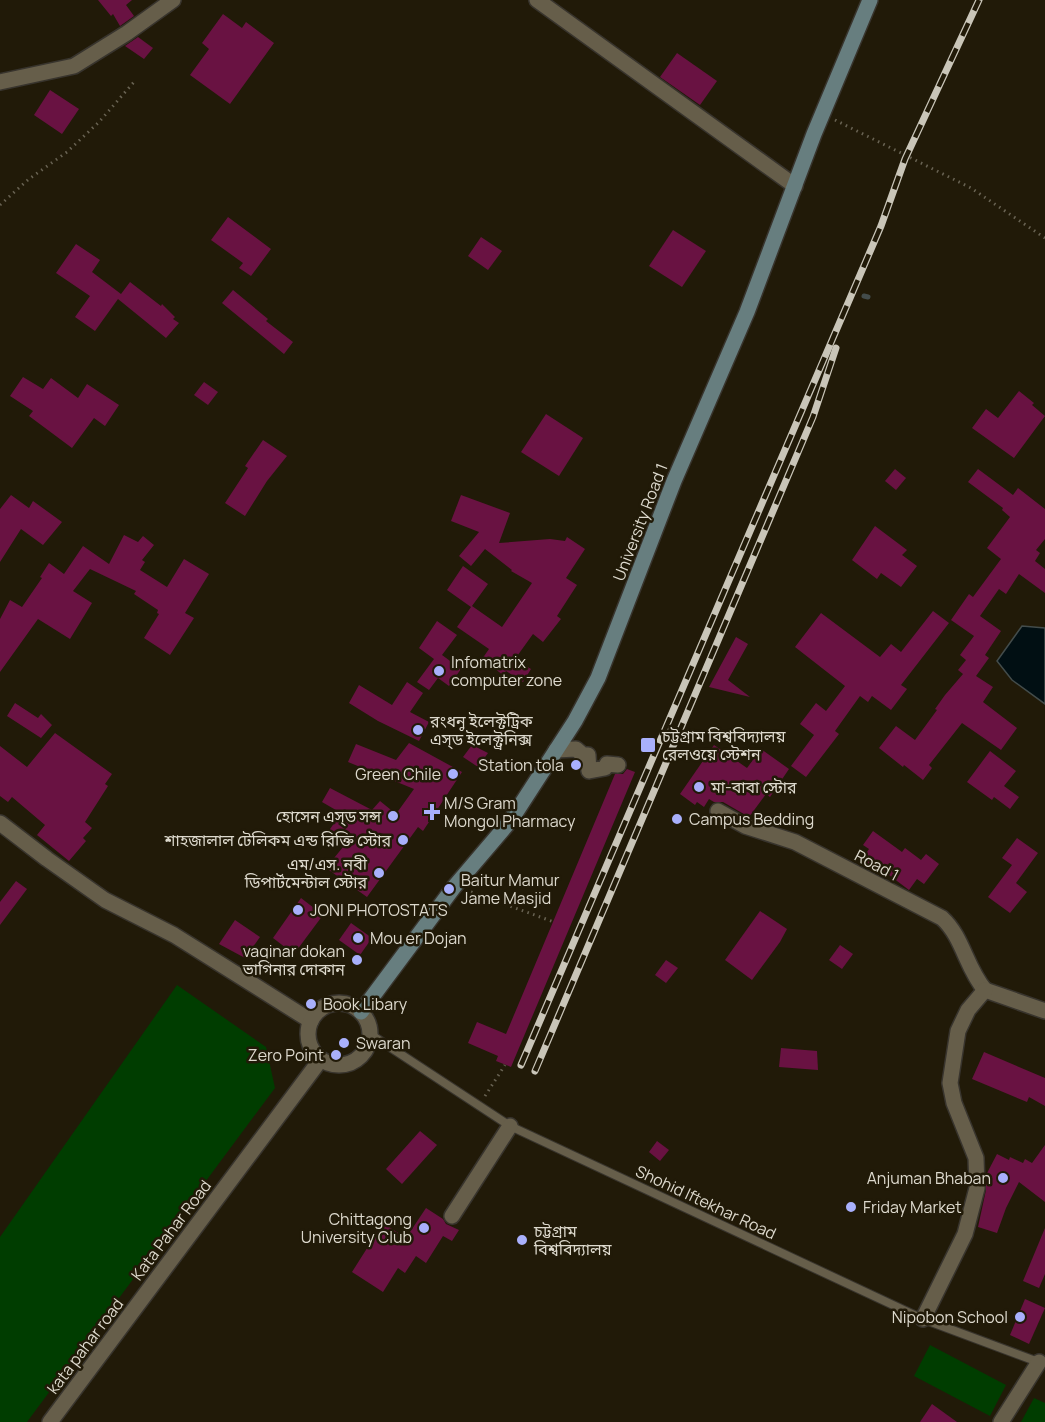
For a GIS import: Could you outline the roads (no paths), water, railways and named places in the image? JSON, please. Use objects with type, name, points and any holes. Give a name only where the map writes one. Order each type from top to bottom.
[{"type":"main road","name":"University Road 1","points":[[361,1012],[454,887],[511,820],[556,750],[598,678],[674,481],[747,312],[823,113],[870,0]]},
{"type":"street","points":[[0,82],[74,66],[127,33],[173,0]]},
{"type":"street","points":[[537,0],[795,186]]},
{"type":"street","points":[[556,750],[576,749],[583,755],[588,755],[590,762],[588,771],[605,768],[607,764],[618,765]]},
{"type":"street","name":"Road 1","points":[[718,811],[745,826],[795,842],[942,918],[951,927],[970,970],[985,990]]},
{"type":"street","points":[[0,823],[105,900],[174,935],[311,1021]]},
{"type":"street","points":[[923,1319],[965,1234],[977,1188],[976,1158],[954,1103],[950,1083],[958,1031],[968,1010],[985,990],[1045,1011]]},
{"type":"street","points":[[334,1003],[353,1006],[366,1018],[370,1034],[369,1044],[358,1059],[339,1065],[321,1059],[310,1046],[308,1038],[311,1021],[324,1007],[334,1003]]},
{"type":"street","name":"Kata Pahar Road","points":[[50,1422],[321,1059]]},
{"type":"street","name":"kata pahar road","points":[[50,1422],[299,1090]]},
{"type":"street","points":[[452,1216],[510,1126]]},
{"type":"street","points":[[1001,1422],[1042,1364]]},
{"type":"lane","name":"Shohid Iftekhar Road","points":[[370,1034],[510,1126],[923,1319],[1042,1364]]},
{"type":"waterway","points":[[864,296],[868,297]]},
{"type":"railway","points":[[521,1065],[881,226],[905,159],[979,0]]},
{"type":"railway","points":[[535,1071],[813,417],[836,348]]},
{"type":"place","name":"Infomatrix computer zone","points":[[439,671]]},
{"type":"place","name":"রংধনু ইলেক্টট্রিক এস্ড ইলেক্ট্রনিক্স","points":[[418,730]]},
{"type":"place","name":"চট্টগ্রাম বিশ্ববিদ্যালয় রেলওয়ে স্টেশন","points":[[648,745]]},
{"type":"place","name":"Station tola","points":[[576,765]]},
{"type":"place","name":"Green Chile","points":[[453,774]]},
{"type":"place","name":"মা-বাবা স্টোর","points":[[699,787]]},
{"type":"place","name":"M/S Gram Mongol Pharmacy","points":[[432,812]]},
{"type":"place","name":"হোসেন এস্ড সন্স","points":[[393,816]]},
{"type":"place","name":"Campus Bedding","points":[[677,819]]},
{"type":"place","name":"শাহজালাল টেলিকম এন্ড রিক্তি স্টোর","points":[[403,840]]},
{"type":"place","name":"এম/এস. নবী ডিপার্টমেন্টাল স্টোর","points":[[379,873]]},
{"type":"place","name":"Baitur Mamur Jame Masjid","points":[[449,889]]},
{"type":"place","name":"JONI PHOTOSTATS","points":[[298,910]]},
{"type":"place","name":"Mou er Dojan","points":[[358,938]]},
{"type":"place","name":"vaginar dokan ভাগিনার দোকান","points":[[357,960]]},
{"type":"place","name":"Book Libary","points":[[311,1004]]},
{"type":"place","name":"Swaran","points":[[344,1043]]},
{"type":"place","name":"Zero Point","points":[[336,1055]]},
{"type":"place","name":"Anjuman Bhaban","points":[[1003,1178]]},
{"type":"place","name":"Friday Market","points":[[851,1207]]},
{"type":"place","name":"Chittagong University Club","points":[[424,1228]]},
{"type":"place","name":"চট্টগ্রাম বিশ্ববিদ্যালয়","points":[[522,1240]]},
{"type":"place","name":"Nipobon School","points":[[1020,1317]]}]
